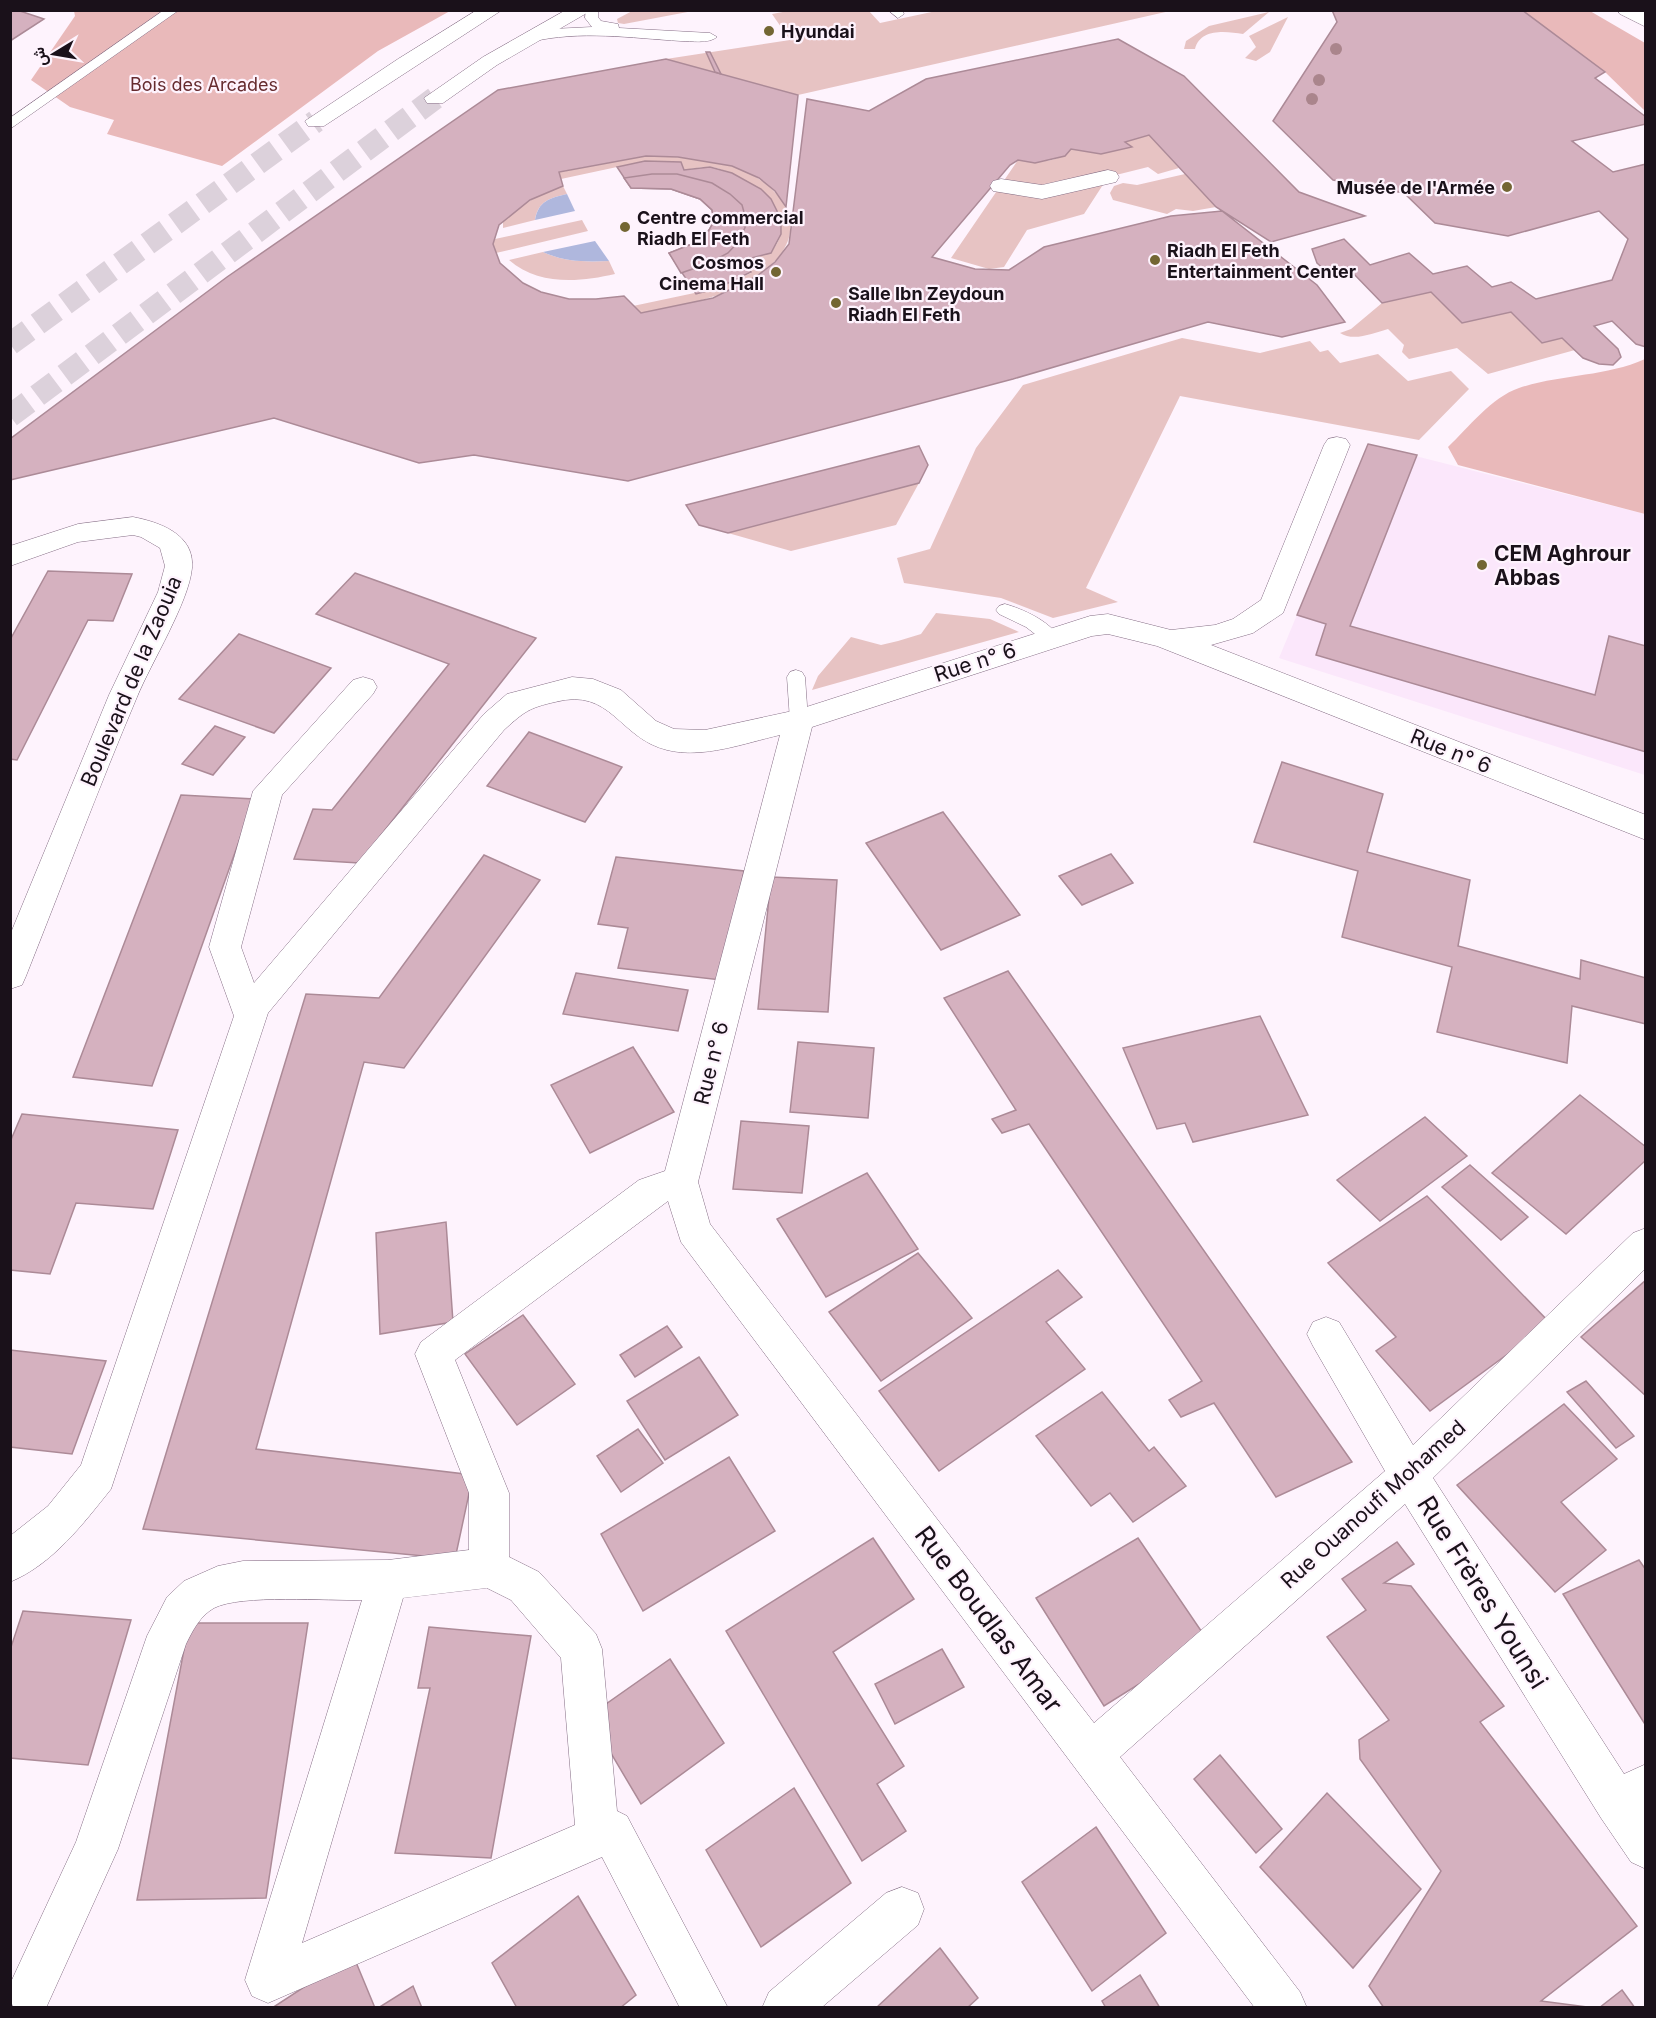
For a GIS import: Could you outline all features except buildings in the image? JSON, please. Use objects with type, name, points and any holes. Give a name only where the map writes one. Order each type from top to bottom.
[{"type":"street","points":[[316,121],[492,10]]},
{"type":"street","points":[[435,98],[530,38],[582,10]]},
{"type":"street","points":[[1627,10],[1646,21]]},
{"type":"street","points":[[1001,186],[1042,192],[1108,177]]},
{"type":"street","points":[[1167,639],[1218,635],[1244,626],[1273,606],[1337,445]]},
{"type":"street","name":"Boulevard de la Zaouia","points":[[10,557],[60,538],[110,527],[146,529],[172,543],[179,566],[172,592],[123,695],[10,976]]},
{"type":"street","name":"Rue n° 6","points":[[680,1182],[799,720],[1050,637],[1108,624],[1167,639],[1646,828]]},
{"type":"street","points":[[250,1015],[225,947],[268,791],[363,687]]},
{"type":"street","points":[[10,1562],[62,1520],[97,1476],[255,1005],[494,722],[517,701],[572,687],[593,689],[611,697],[646,729],[670,740],[705,741],[799,720]]},
{"type":"street","points":[[489,1568],[489,1494],[434,1354],[651,1191],[680,1182]]},
{"type":"street","name":"Rue Boudlas Amar","points":[[680,1182],[694,1231],[1284,2007]]},
{"type":"street","name":"Rue Ouanoufi Mohamed","points":[[1091,1754],[1409,1475],[1646,1244]]},
{"type":"street","name":"Rue Frères Younsi","points":[[1326,1334],[1409,1475],[1631,1794],[1646,1847]]},
{"type":"street","points":[[29,1996],[96,1849],[168,1636],[181,1611],[198,1595],[218,1586],[243,1581],[388,1580],[489,1568],[525,1586],[581,1649],[597,1830],[612,1831]]},
{"type":"street","points":[[388,1580],[268,1980],[612,1831]]},
{"type":"street","points":[[612,1831],[705,2007]]},
{"type":"street","points":[[784,2007],[902,1909]]},
{"type":"lane","points":[[10,125],[173,10]]},
{"type":"lane","points":[[530,38],[587,28],[673,39],[710,32],[602,26],[591,18],[592,10]]},
{"type":"lane","points":[[1005,610],[1032,623],[1050,637]]},
{"type":"lane","points":[[796,677],[799,720]]},
{"type":"shaded area","points":[[634,10],[693,11],[624,24],[618,23],[617,19]]},
{"type":"shaded area","points":[[941,10],[1170,11],[798,95],[666,59],[790,40],[772,14],[788,11],[869,11],[880,23]]},
{"type":"shaded area","points":[[1269,12],[1243,34],[1214,32],[1202,37],[1195,49],[1184,49],[1186,41],[1209,26]]},
{"type":"shaded area","points":[[1288,17],[1270,52],[1256,61],[1245,58],[1256,47],[1249,36]]},
{"type":"shaded area","points":[[1149,135],[1179,168],[1158,174],[1148,167],[1108,177],[1084,214],[1027,230],[1004,267],[989,269],[951,258],[1018,160],[1046,161],[1060,157],[1071,149],[1101,154],[1131,147],[1125,142]]},
{"type":"shaded area","points":[[646,156],[690,158],[722,163],[752,175],[768,186],[781,199],[788,213],[790,229],[786,244],[776,260],[758,275],[731,290],[702,300],[641,313],[633,306],[718,288],[751,273],[744,260],[771,253],[781,232],[776,209],[758,189],[735,175],[712,167],[684,170],[680,162],[645,161],[561,179],[559,172]]},
{"type":"shaded area","points":[[1185,174],[1216,207],[1193,211],[1176,209],[1167,214],[1113,200],[1110,193],[1114,186],[1123,183],[1137,185]]},
{"type":"shaded area","points":[[563,186],[567,194],[542,204],[535,220],[503,228],[503,221],[517,209]]},
{"type":"shaded area","points":[[582,220],[588,231],[496,253],[493,244],[495,239]]},
{"type":"shaded area","points":[[543,252],[575,261],[609,261],[615,274],[588,279],[560,280],[533,274],[509,260]]},
{"type":"shaded area","points":[[1431,292],[1462,323],[1511,312],[1542,343],[1562,338],[1575,350],[1488,374],[1457,348],[1409,359],[1402,352],[1404,345],[1388,329],[1357,337],[1340,333],[1351,329],[1382,303]]},
{"type":"shaded area","points":[[1182,338],[1260,353],[1310,341],[1320,352],[1328,350],[1340,363],[1378,354],[1408,381],[1451,371],[1469,389],[1419,440],[1180,396],[1086,588],[1118,602],[1053,618],[1001,598],[904,583],[897,558],[930,549],[976,448],[1023,385]]},
{"type":"shaded area","name":"CEM Aghrour Abbas","points":[[1368,444],[1645,514],[1645,775],[1279,658]]},
{"type":"shaded area","points":[[919,483],[896,525],[791,551],[728,533]]},
{"type":"shaded area","points":[[936,613],[990,619],[1019,632],[812,690],[818,676],[851,637],[881,645],[898,641],[921,634]]},
{"type":"green space","name":"Bois des Arcades","points":[[74,11],[450,11],[378,51],[222,166],[107,134],[114,120],[70,107],[31,80],[75,16]]},
{"type":"green space","points":[[1522,11],[1590,11],[1645,43],[1645,111],[1605,72]]},
{"type":"green space","points":[[1645,359],[1645,514],[1458,465],[1448,447],[1472,422],[1509,392],[1535,383],[1614,369]]},
{"type":"water","points":[[567,194],[575,211],[535,220],[542,204]]},
{"type":"water","points":[[595,241],[609,261],[575,261],[543,252]]},
{"type":"tunnel","points":[[10,416],[435,98]]},
{"type":"tunnel","points":[[10,344],[316,121]]},
{"type":"place","name":"Hyundai","points":[[769,31]]},
{"type":"place","name":"Musée de l'Armée","points":[[1507,187]]},
{"type":"place","name":"Centre commercial Riadh El Feth","points":[[625,227]]},
{"type":"place","name":"Riadh El Feth Entertainment Center","points":[[1155,260]]},
{"type":"place","name":"Cosmos Cinema Hall","points":[[776,272]]},
{"type":"place","name":"Salle Ibn Zeydoun Riadh El Feth","points":[[836,303]]},
{"type":"place","name":"CEM Aghrour Abbas","points":[[1482,565]]}]
